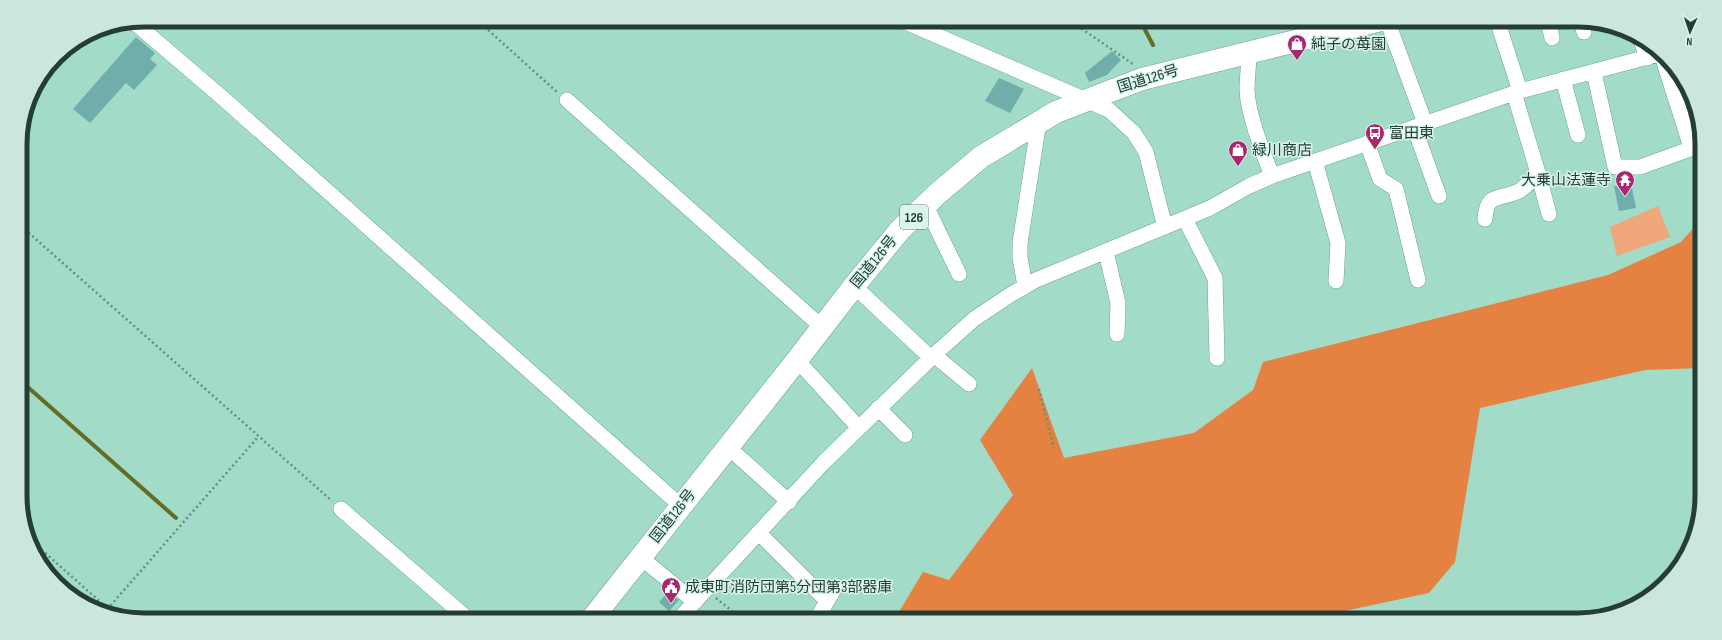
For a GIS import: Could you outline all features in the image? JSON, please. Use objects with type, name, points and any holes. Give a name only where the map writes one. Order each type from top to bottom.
[{"type":"highway","name":"国道126号","points":[[596,613],[798,360],[854,286],[900,230],[981,156],[1039,121],[1087,99],[1142,79],[1352,27]]},
{"type":"street","points":[[140,27],[681,506]]},
{"type":"street","points":[[917,27],[1110,110],[1134,133],[1146,152],[1165,228]]},
{"type":"street","points":[[1389,27],[1439,196]]},
{"type":"street","points":[[1499,27],[1548,214]]},
{"type":"street","points":[[1550,27],[1552,38]]},
{"type":"street","points":[[1249,52],[1247,91],[1260,144],[1272,176]]},
{"type":"street","points":[[685,613],[824,463],[878,408],[974,319],[1025,286],[1036,280],[1165,228],[1210,208],[1249,186],[1272,176],[1517,92],[1655,56]]},
{"type":"street","points":[[1657,58],[1695,140]]},
{"type":"street","points":[[1594,72],[1615,167],[1640,167],[1690,149],[1695,144]]},
{"type":"street","points":[[1563,79],[1578,135]]},
{"type":"street","points":[[567,100],[823,328]]},
{"type":"street","points":[[1025,286],[1020,258],[1020,243],[1039,121]]},
{"type":"street","points":[[1368,143],[1380,179],[1396,189],[1418,280]]},
{"type":"street","points":[[1315,161],[1338,243],[1336,281]]},
{"type":"street","points":[[1485,219],[1488,203],[1492,199],[1518,192],[1527,186],[1538,173]]},
{"type":"street","points":[[926,206],[959,274]]},
{"type":"street","points":[[1185,219],[1215,278],[1217,358]]},
{"type":"street","points":[[1106,252],[1118,303],[1117,334]]},
{"type":"street","points":[[854,286],[933,357],[969,384]]},
{"type":"street","points":[[798,360],[859,428]]},
{"type":"street","points":[[878,408],[904,435]]},
{"type":"street","points":[[728,448],[788,502]]},
{"type":"street","points":[[341,509],[461,613]]},
{"type":"street","points":[[759,533],[827,601]]},
{"type":"street","points":[[640,557],[695,602]]},
{"type":"street","points":[[820,613],[836,586]]},
{"type":"path","points":[[485,27],[567,100]]},
{"type":"path","points":[[1079,27],[1138,68],[1142,79]]},
{"type":"path","points":[[27,231],[341,509]]},
{"type":"path","points":[[1039,390],[1054,448]]},
{"type":"path","points":[[109,608],[258,437]]},
{"type":"path","points":[[39,547],[105,606]]},
{"type":"path","points":[[706,590],[734,613]]},
{"type":"shaded area","points":[[1658,206],[1670,237],[1617,256],[1610,227]]},
{"type":"shaded area","points":[[1695,226],[1695,368],[1645,370],[1480,408],[1455,562],[1429,593],[1335,613],[898,613],[923,572],[949,580],[1013,495],[980,440],[1032,368],[1064,458],[1194,433],[1253,390],[1263,362],[1608,275],[1681,242]]},
{"type":"building","points":[[136,37],[155,53],[150,59],[157,65],[134,90],[126,83],[90,123],[73,109]]},
{"type":"building","points":[[1112,51],[1121,60],[1107,75],[1089,82],[1085,73]]},
{"type":"building","points":[[999,78],[1024,89],[1010,113],[985,101]]},
{"type":"building","name":"大乗山法蓮寺","points":[[1627,181],[1628,184],[1631,183],[1636,208],[1619,211],[1614,186]]},
{"type":"building","points":[[668,592],[679,600],[669,611],[659,602]]},
{"type":"waterway","points":[[1144,27],[1153,45]]},
{"type":"waterway","points":[[27,386],[176,518]]},
{"type":"place","name":"純子の苺園","points":[[1297,61]]},
{"type":"place","name":"富田東","points":[[1375,150]]},
{"type":"place","name":"緑川商店","points":[[1238,167]]},
{"type":"place","name":"大乗山法蓮寺","points":[[1625,197]]},
{"type":"place","name":"成東町消防団第5分団第3部器庫","points":[[671,604]]}]
